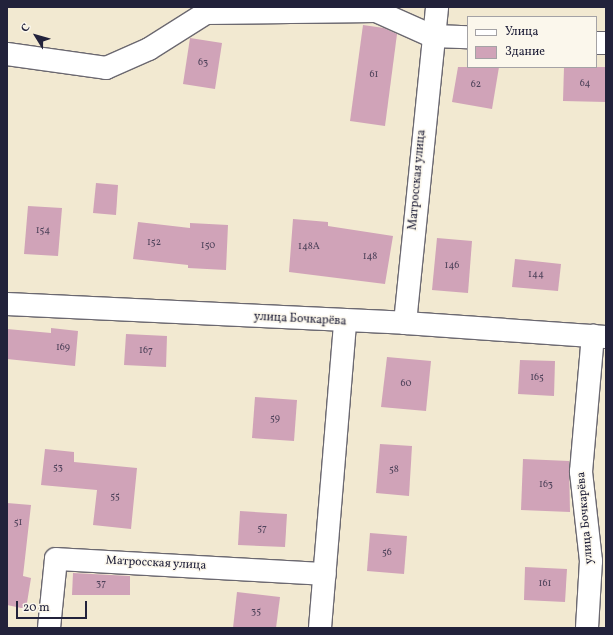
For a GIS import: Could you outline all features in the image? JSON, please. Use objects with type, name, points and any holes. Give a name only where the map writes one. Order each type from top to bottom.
[{"type":"street","name":"Матросская улица","points":[[405,323],[432,36],[437,7]]},
{"type":"street","points":[[7,54],[106,68],[149,49],[206,13],[376,11],[432,36],[467,37]]},
{"type":"street","name":"улица Бочкарёва","points":[[7,304],[345,322],[405,323],[599,336],[581,472],[590,561],[587,628]]},
{"type":"street","points":[[320,628],[345,322]]},
{"type":"street","name":"Матросская улица","points":[[49,628],[56,559],[325,574]]},
{"type":"building","points":[[363,25],[384,28],[397,34],[385,126],[350,121]]},
{"type":"building","points":[[190,38],[222,43],[215,89],[183,84]]},
{"type":"building","points":[[458,67],[499,68],[492,109],[452,102]]},
{"type":"building","points":[[606,67],[606,102],[563,101],[564,68]]},
{"type":"building","points":[[96,183],[118,185],[116,215],[93,213]]},
{"type":"building","points":[[28,206],[62,208],[58,256],[24,254]]},
{"type":"building","points":[[293,219],[328,222],[328,226],[393,236],[385,284],[289,272]]},
{"type":"building","points":[[138,222],[190,228],[190,223],[228,225],[226,270],[188,268],[188,265],[133,259]]},
{"type":"building","points":[[437,238],[472,241],[468,293],[432,290]]},
{"type":"building","points":[[515,259],[561,264],[558,291],[512,287]]},
{"type":"building","points":[[51,328],[78,331],[75,366],[7,359],[7,329],[51,333]]},
{"type":"building","points":[[126,334],[167,336],[166,367],[124,365]]},
{"type":"building","points":[[387,357],[431,361],[426,411],[381,407]]},
{"type":"building","points":[[520,360],[555,361],[554,396],[518,394]]},
{"type":"building","points":[[255,397],[297,400],[294,441],[252,438]]},
{"type":"building","points":[[380,444],[412,446],[409,496],[376,493]]},
{"type":"building","points":[[45,449],[74,452],[74,462],[137,468],[131,529],[93,525],[97,490],[41,485]]},
{"type":"building","points":[[523,459],[569,461],[570,512],[521,510]]},
{"type":"building","points":[[7,503],[31,505],[23,576],[31,578],[26,609],[7,605]]},
{"type":"building","points":[[240,511],[287,514],[285,547],[238,545]]},
{"type":"building","points":[[370,533],[407,536],[404,574],[367,571]]},
{"type":"building","points":[[525,567],[567,569],[565,602],[524,600]]},
{"type":"building","points":[[73,573],[130,576],[130,595],[72,595]]},
{"type":"building","points":[[237,592],[280,597],[276,628],[233,628]]}]
